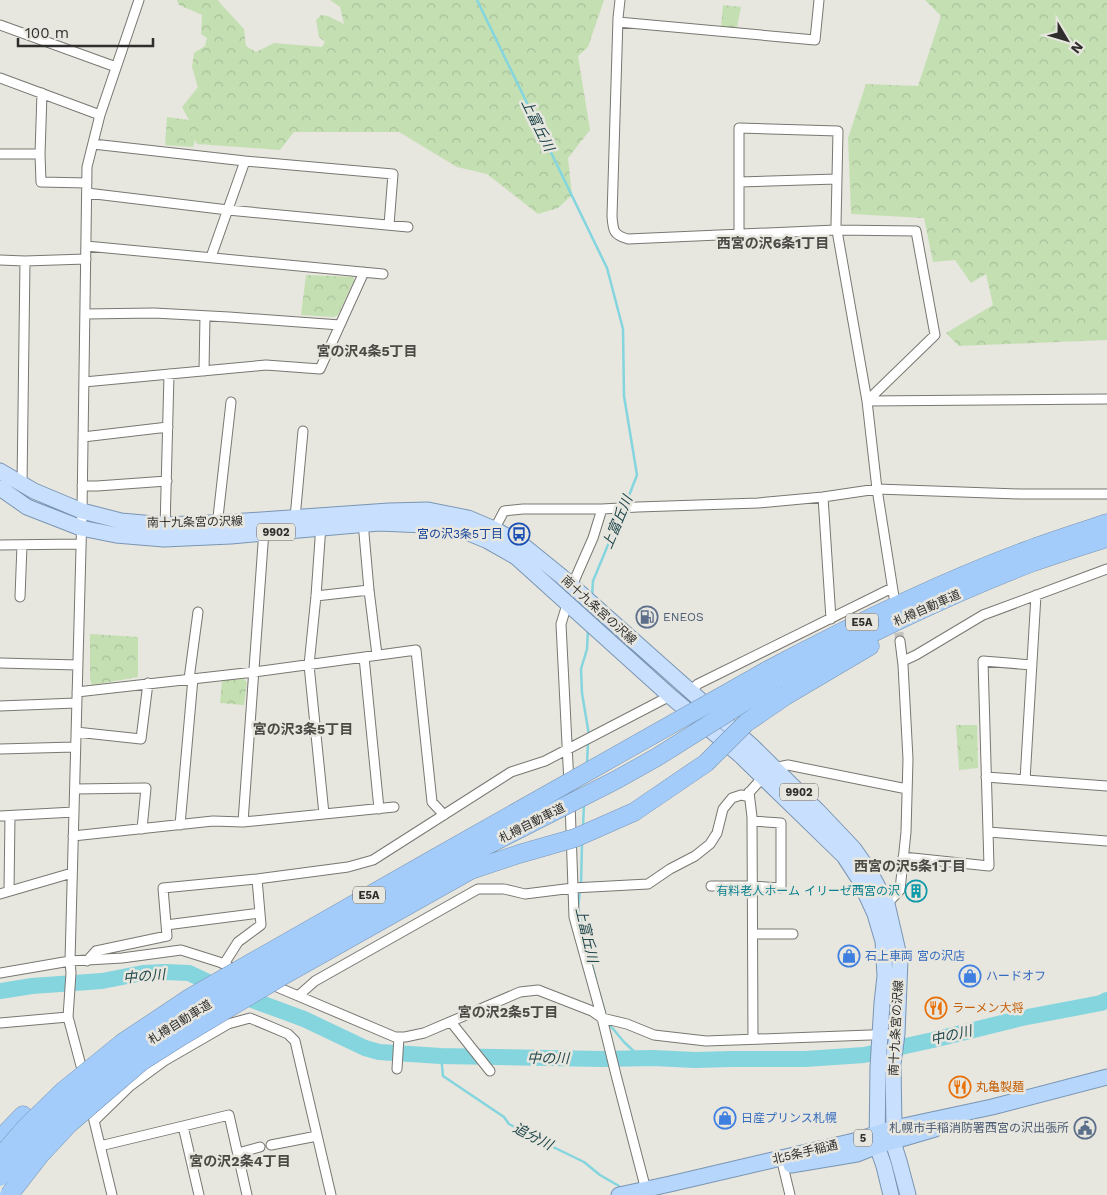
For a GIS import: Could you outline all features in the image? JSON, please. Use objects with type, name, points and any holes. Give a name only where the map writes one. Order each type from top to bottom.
[{"type":"highway","name":"札樽自動車道","points":[[0,1177],[50,1123],[84,1091],[160,1033],[472,853],[624,776],[665,752],[828,638],[885,610],[1027,550],[1107,523]]},
{"type":"highway","name":"札樽自動車道","points":[[0,1157],[26,1126],[122,1042],[200,992],[435,858],[770,678],[966,590],[1032,563],[1107,538]]},
{"type":"highway","points":[[9,1195],[41,1154],[69,1124],[141,1062],[182,1036],[279,978],[471,870],[575,838],[634,812],[706,763],[746,723],[787,695],[966,590]]},
{"type":"highway","points":[[0,1139],[61,1083],[122,1042]]},
{"type":"highway","name":"北5条手稲通","points":[[619,1195],[854,1140],[877,1140],[1107,1077]]},
{"type":"highway","name":"北5条手稲通","points":[[894,1135],[928,1131],[1107,1088]]},
{"type":"highway","name":"北5条手稲通","points":[[664,1195],[784,1166],[857,1154],[877,1140]]},
{"type":"main road","name":"南十九条宮の沢線","points":[[0,471],[34,491],[82,511],[165,532]]},
{"type":"main road","name":"南十九条宮の沢線","points":[[0,488],[28,507],[81,528],[116,536],[323,522],[363,518],[389,511],[428,510],[468,518],[491,535],[670,696],[740,755],[768,772],[818,811],[854,849],[870,872],[881,909],[900,960],[897,1034],[893,1064],[894,1135],[908,1195]]},
{"type":"main road","name":"南十九条宮の沢線","points":[[264,526],[295,518],[323,522]]},
{"type":"main road","name":"南十九条宮の沢線","points":[[491,535],[524,546],[574,587],[751,745],[768,772]]},
{"type":"main road","name":"南十九条宮の沢線","points":[[881,909],[885,976],[878,1067],[877,1140],[891,1195]]},
{"type":"street","points":[[112,1195],[68,1017],[70,999],[82,511],[87,167],[100,115],[137,0]]},
{"type":"street","points":[[620,0],[612,216],[613,230],[619,237],[628,239],[836,230],[916,231],[935,335],[867,401]]},
{"type":"street","points":[[618,22],[815,40],[819,0]]},
{"type":"street","points":[[0,25],[116,67]]},
{"type":"street","points":[[0,78],[100,115]]},
{"type":"street","points":[[42,93],[41,182],[87,183]]},
{"type":"street","points":[[690,691],[698,684],[831,619],[893,593],[867,401],[836,230],[838,130],[739,128],[738,234]]},
{"type":"street","points":[[92,144],[245,161],[393,174],[388,225]]},
{"type":"street","points":[[0,154],[40,154]]},
{"type":"street","points":[[211,258],[245,161]]},
{"type":"street","points":[[738,182],[837,180]]},
{"type":"street","points":[[87,193],[228,210],[408,227]]},
{"type":"street","points":[[86,246],[383,274]]},
{"type":"street","points":[[0,260],[86,259]]},
{"type":"street","points":[[18,500],[22,484],[25,261]]},
{"type":"street","points":[[84,382],[266,365],[320,369],[364,272]]},
{"type":"street","points":[[85,314],[154,313],[340,325]]},
{"type":"street","points":[[204,371],[205,316]]},
{"type":"street","points":[[165,532],[169,374]]},
{"type":"street","points":[[867,401],[1107,398]]},
{"type":"street","points":[[217,530],[231,402]]},
{"type":"street","points":[[83,437],[168,427]]},
{"type":"street","points":[[295,518],[303,430]]},
{"type":"street","points":[[82,486],[167,481]]},
{"type":"street","points":[[491,535],[504,512],[523,508],[602,509],[758,503],[878,489],[1020,494],[1107,494]]},
{"type":"street","points":[[822,497],[831,619]]},
{"type":"street","points":[[602,509],[561,624],[574,917],[646,1190]]},
{"type":"street","points":[[363,518],[377,656]]},
{"type":"street","points":[[323,522],[310,665],[324,814]]},
{"type":"street","points":[[243,822],[264,526]]},
{"type":"street","points":[[0,545],[80,544]]},
{"type":"street","points":[[20,597],[22,545]]},
{"type":"street","points":[[903,661],[916,656],[983,615],[1107,569]]},
{"type":"street","points":[[316,596],[369,590]]},
{"type":"street","points":[[1025,780],[1036,595]]},
{"type":"street","points":[[180,825],[198,612]]},
{"type":"street","points":[[881,909],[900,890],[903,857],[908,759],[903,661],[900,641]]},
{"type":"street","points":[[77,692],[254,672],[416,650],[432,802],[444,814]]},
{"type":"street","points":[[364,657],[379,809]]},
{"type":"street","points":[[903,857],[989,866],[983,661],[1032,665]]},
{"type":"street","points":[[0,663],[78,665]]},
{"type":"street","points":[[76,732],[141,739],[148,684]]},
{"type":"street","points":[[88,961],[96,951],[167,936],[163,888],[257,879],[348,867],[373,860],[511,772],[545,761],[670,696]]},
{"type":"street","points":[[0,706],[76,703]]},
{"type":"street","points":[[0,749],[75,747]]},
{"type":"street","points":[[298,996],[315,981],[478,889],[504,889],[525,894],[573,888],[648,884],[710,844],[717,833],[723,809],[732,798],[741,795],[746,796],[768,772],[788,765],[907,790]]},
{"type":"street","points":[[986,778],[1107,786]]},
{"type":"street","points":[[75,789],[146,788],[142,829]]},
{"type":"street","points":[[749,792],[752,821],[753,1039]]},
{"type":"street","points":[[73,836],[213,821],[243,822],[394,807]]},
{"type":"street","points":[[9,892],[5,816],[74,812]]},
{"type":"street","points":[[711,886],[781,888],[781,823],[752,821]]},
{"type":"street","points":[[988,832],[1107,841]]},
{"type":"street","points":[[0,894],[72,873]]},
{"type":"street","points":[[224,964],[238,942],[261,925],[257,879]]},
{"type":"street","points":[[166,925],[260,913]]},
{"type":"street","points":[[752,934],[793,934]]},
{"type":"street","points":[[0,972],[70,961],[122,958],[181,950],[224,964],[399,1037],[424,1034],[520,992],[538,990],[592,1011],[602,1018],[627,1024],[654,1035],[706,1041],[897,1034]]},
{"type":"street","points":[[0,1023],[68,1017]]},
{"type":"street","points":[[94,1121],[130,1086],[164,1061],[228,1024],[250,1018],[288,1034],[295,1041],[331,1195]]},
{"type":"street","points":[[451,1022],[490,1071]]},
{"type":"street","points":[[397,1070],[399,1037]]},
{"type":"street","points":[[100,1146],[229,1115],[247,1195]]},
{"type":"street","points":[[183,1126],[199,1195]]},
{"type":"street","points":[[271,1145],[317,1136]]},
{"type":"street","points":[[238,1153],[260,1147]]},
{"type":"street","points":[[784,1166],[790,1195]]},
{"type":"green space","points":[[177,0],[218,0],[244,29],[246,46],[256,52],[274,43],[322,47],[325,42],[319,37],[316,20],[321,15],[328,16],[344,24],[340,7],[330,0],[604,0],[588,47],[578,56],[590,130],[568,158],[572,195],[558,208],[538,214],[487,174],[457,167],[399,132],[294,132],[280,150],[197,144],[195,140],[193,147],[165,145],[167,117],[189,120],[182,107],[198,87],[192,67],[194,53],[205,46],[207,38],[201,34],[202,15],[179,5]]},
{"type":"green space","points":[[925,0],[1107,0],[1107,340],[959,346],[946,333],[993,305],[986,274],[971,283],[955,260],[933,262],[924,218],[851,214],[848,138],[866,84],[918,86],[941,16]]},
{"type":"green space","points":[[723,5],[741,7],[737,27],[721,27]]},
{"type":"green space","points":[[306,275],[353,277],[354,280],[338,315],[334,317],[301,315]]},
{"type":"green space","points":[[90,634],[138,637],[138,677],[92,685],[90,679]]},
{"type":"green space","points":[[244,679],[247,683],[244,705],[220,703],[222,680]]},
{"type":"green space","points":[[956,725],[977,725],[978,768],[959,770]]},
{"type":"waterway","name":"上富丘川","points":[[477,0],[607,268],[623,329],[624,396],[637,475],[625,506]]},
{"type":"waterway","name":"上富丘川","points":[[592,597],[593,581],[622,511]]},
{"type":"waterway","name":"上富丘川","points":[[588,629],[587,649],[581,669],[582,693],[589,735]]},
{"type":"waterway","name":"上富丘川","points":[[587,765],[588,741]]},
{"type":"waterway","name":"上富丘川","points":[[583,827],[584,803]]},
{"type":"waterway","name":"上富丘川","points":[[581,885],[582,843]]},
{"type":"waterway","name":"上富丘川","points":[[580,890],[578,908],[596,980]]},
{"type":"waterway","name":"中の川","points":[[0,991],[32,986],[102,981],[143,973],[189,973],[225,990],[304,1019],[365,1048],[379,1052],[441,1056],[695,1060],[805,1059],[864,1055],[1022,1018],[1101,1003],[1107,1000]]},
{"type":"waterway","name":"上富丘川","points":[[598,988],[606,1016]]},
{"type":"waterway","name":"上富丘川","points":[[608,1021],[624,1042],[641,1058]]},
{"type":"waterway","name":"追分川","points":[[441,1056],[443,1076],[504,1117],[509,1124],[529,1135],[544,1140],[551,1146],[584,1162],[600,1175],[619,1186]]},
{"type":"tunnel","points":[[897,619],[900,641]]},
{"type":"place","name":"宮の沢3条5丁目","points":[[519,534]]},
{"type":"place","name":"ENEOS","points":[[647,617]]},
{"type":"place","name":"有料老人ホーム イリーゼ西宮の沢","points":[[916,891]]},
{"type":"place","name":"石上車両 宮の沢店","points":[[849,956]]},
{"type":"place","name":"ハードオフ","points":[[970,976]]},
{"type":"place","name":"ラーメン大将","points":[[936,1008]]},
{"type":"place","name":"丸亀製麺","points":[[960,1087]]},
{"type":"place","name":"日産プリンス札幌","points":[[725,1118]]},
{"type":"place","name":"札幌市手稲消防署西宮の沢出張所","points":[[1085,1128]]},
{"type":"district","name":"西宮の沢6条1丁目","points":[[773,243]]},
{"type":"district","name":"宮の沢4条5丁目","points":[[367,351]]},
{"type":"district","name":"宮の沢3条5丁目","points":[[303,729]]},
{"type":"district","name":"西宮の沢5条1丁目","points":[[910,866]]},
{"type":"district","name":"宮の沢2条5丁目","points":[[508,1012]]},
{"type":"district","name":"宮の沢2条4丁目","points":[[240,1161]]}]
